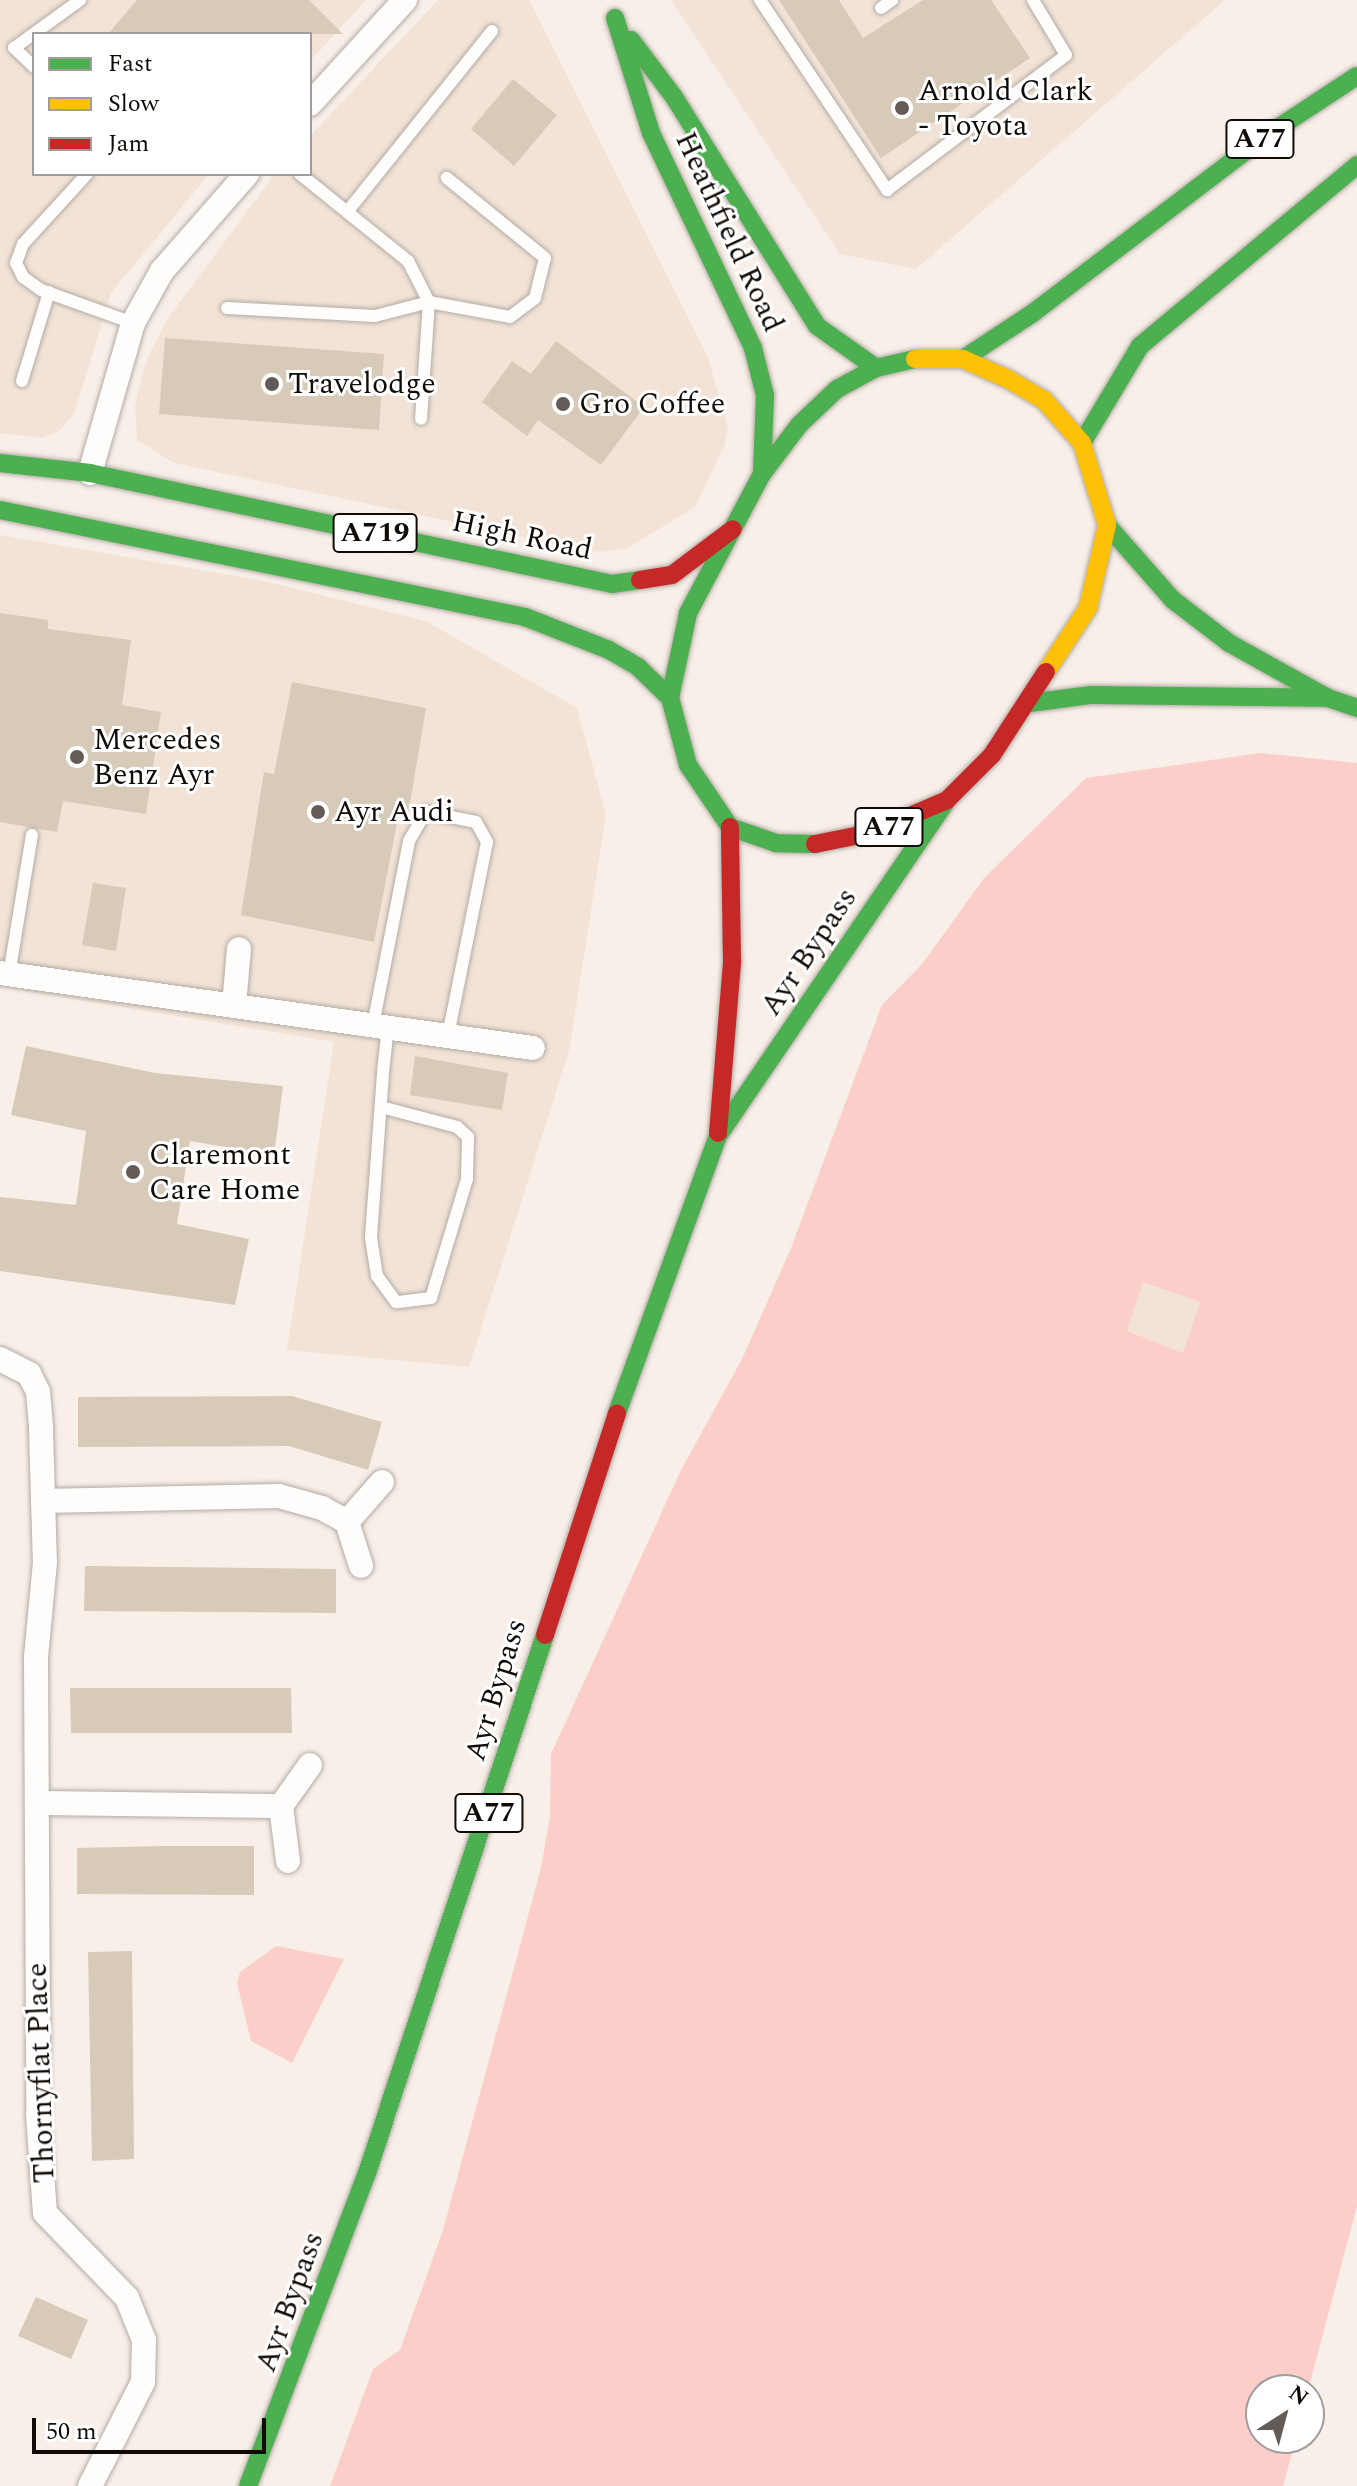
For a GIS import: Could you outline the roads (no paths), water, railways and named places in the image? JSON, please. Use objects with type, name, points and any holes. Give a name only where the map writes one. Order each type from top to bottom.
[{"type":"main road","name":"Heathfield Road","points":[[603,0],[674,97],[817,326],[876,368]]},
{"type":"main road","name":"Heathfield Road","points":[[615,18],[651,133],[753,348],[765,395],[762,474]]},
{"type":"main road","name":"A77","points":[[963,359],[1033,313],[1167,208],[1357,76]]},
{"type":"main road","name":"A77","points":[[1082,443],[1140,346],[1357,165]]},
{"type":"main road","name":"A77","points":[[915,359],[963,359],[1044,400],[1082,443],[1107,525],[1088,608],[1030,703],[992,755],[947,800],[902,823],[823,844],[776,843],[730,827],[688,765],[670,698],[688,613],[762,474],[799,425],[837,389],[876,368],[915,359]]},
{"type":"main road","name":"High Road","points":[[0,463],[90,473],[612,584],[672,575],[735,527]]},
{"type":"main road","name":"A719","points":[[0,510],[525,617],[609,650],[638,667],[670,698]]},
{"type":"main road","points":[[1107,525],[1173,600],[1229,643],[1328,698],[1357,708]]},
{"type":"main road","points":[[1030,703],[1091,695],[1328,698]]},
{"type":"main road","name":"Ayr Bypass","points":[[248,2486],[299,2365],[366,2176],[479,1847],[600,1459],[718,1136],[947,800]]},
{"type":"main road","name":"Ayr Bypass","points":[[718,1136],[732,961],[730,827]]},
{"type":"street","points":[[312,102],[399,2]]},
{"type":"street","points":[[90,473],[133,323],[162,271],[245,176]]},
{"type":"street","points":[[234,1005],[239,949]]},
{"type":"street","points":[[4,974],[533,1048]]},
{"type":"street","name":"Thornyflat Place","points":[[0,1359],[29,1374],[38,1392],[43,1501],[37,1803],[38,2114],[45,2213],[127,2298],[144,2340],[143,2382],[90,2486]]},
{"type":"street","points":[[347,1522],[382,1482]]},
{"type":"street","points":[[43,1501],[279,1496],[322,1508],[347,1522],[361,1566]]},
{"type":"street","points":[[288,1861],[281,1806],[310,1765]]},
{"type":"street","points":[[37,1803],[281,1806]]},
{"type":"lane","points":[[36,32],[80,0]]},
{"type":"lane","points":[[760,0],[887,190],[1066,55],[1033,0]]},
{"type":"lane","points":[[347,212],[492,31]]},
{"type":"lane","points":[[32,35],[14,48],[32,65]]},
{"type":"lane","points":[[85,176],[23,244],[16,263],[23,277],[49,292],[133,323]]},
{"type":"lane","points":[[302,176],[408,261],[429,302],[421,419]]},
{"type":"lane","points":[[227,308],[375,316],[429,302],[510,317],[535,298],[545,258],[447,178]]},
{"type":"lane","points":[[22,381],[49,292]]},
{"type":"lane","points":[[381,1107],[457,1127],[468,1137],[467,1179],[431,1298],[396,1302],[377,1276],[371,1237],[381,1107],[380,1026],[409,841],[426,812],[476,822],[487,842],[448,1036]]},
{"type":"lane","points":[[4,974],[32,835]]},
{"type":"place","name":"Arnold Clark - Toyota","points":[[902,108]]},
{"type":"place","name":"Travelodge","points":[[272,384]]},
{"type":"place","name":"Gro Coffee","points":[[563,404]]},
{"type":"place","name":"Mercedes Benz Ayr","points":[[77,757]]},
{"type":"place","name":"Ayr Audi","points":[[318,812]]},
{"type":"place","name":"Claremont Care Home","points":[[133,1172]]}]
